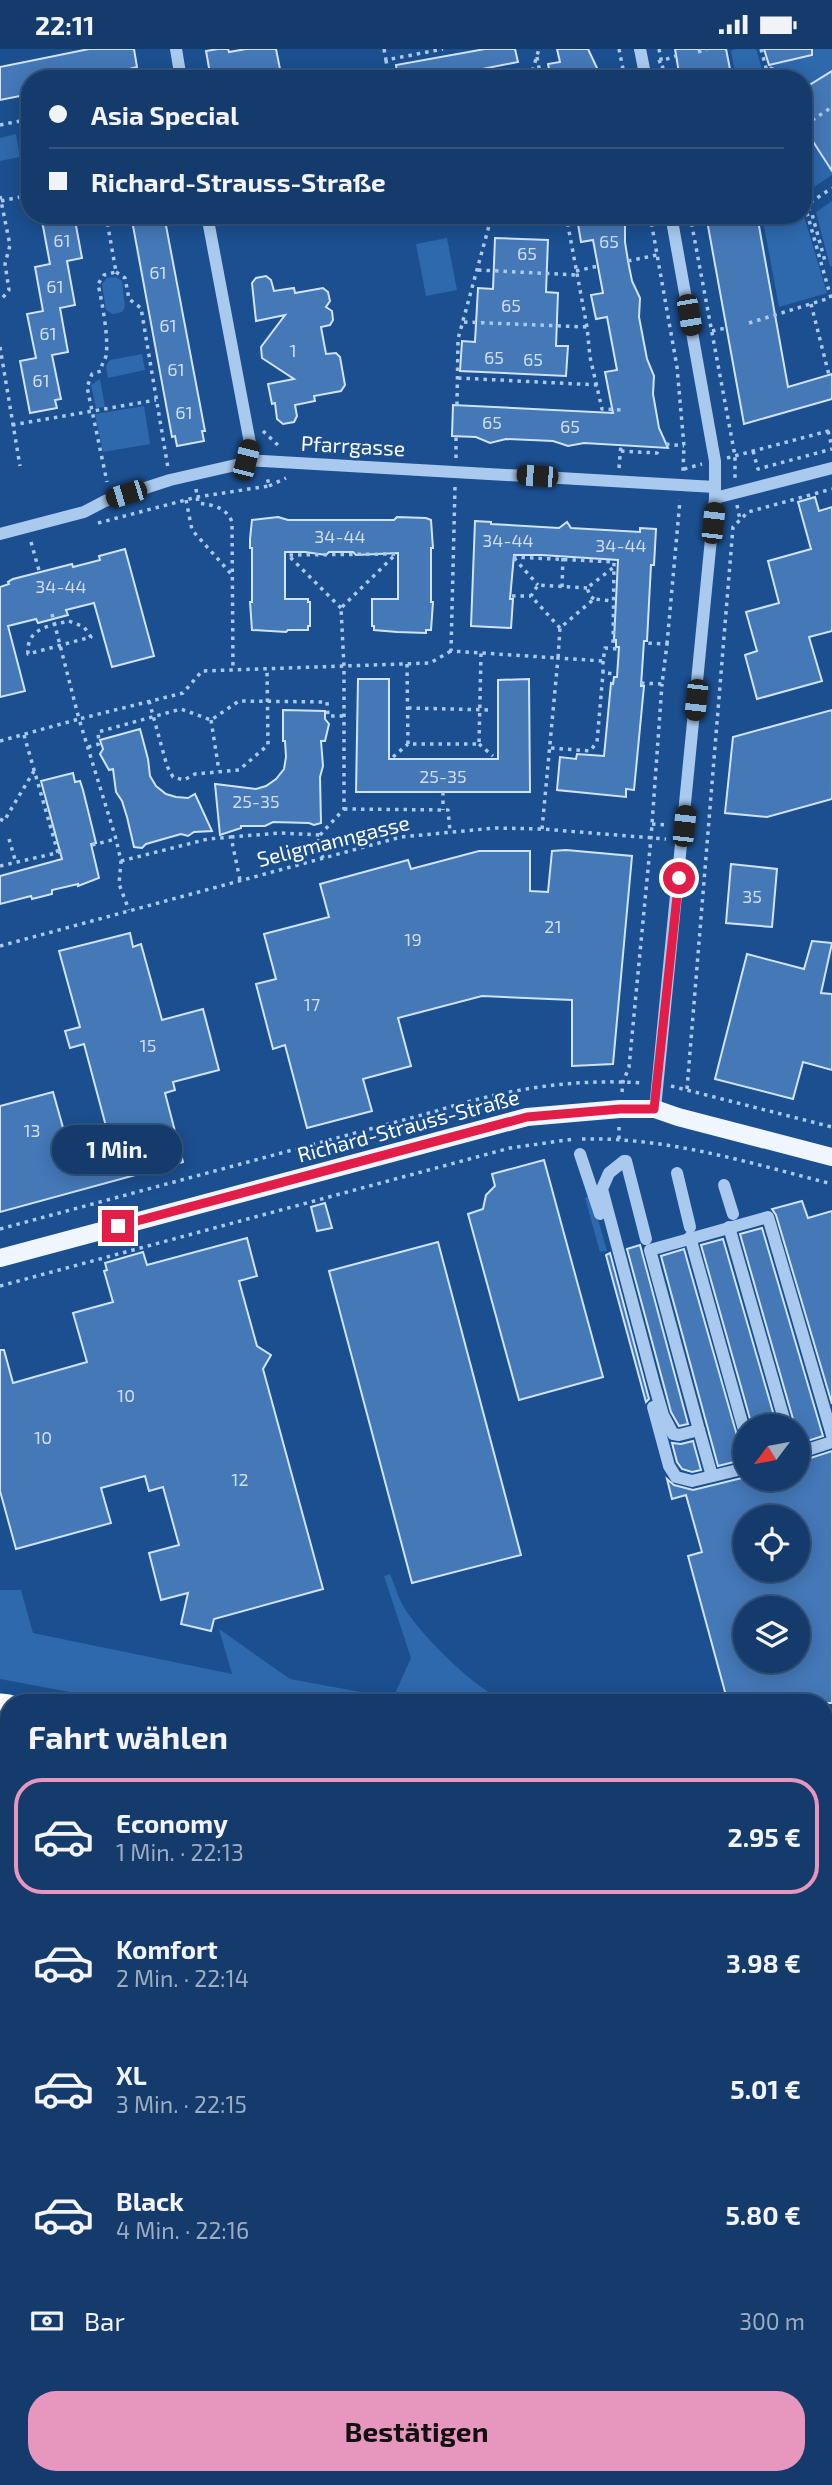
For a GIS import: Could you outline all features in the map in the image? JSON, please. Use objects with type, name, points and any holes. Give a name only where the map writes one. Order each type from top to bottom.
[{"type":"main road","name":"Richard-Strauss-Straße","points":[[0,1258],[527,1117],[620,1109],[654,1109],[832,1157]]},
{"type":"street","points":[[176,49],[180,70]]},
{"type":"street","points":[[640,49],[644,70]]},
{"type":"street","points":[[209,224],[250,443],[246,460]]},
{"type":"street","points":[[654,1109],[715,492],[715,461],[673,224]]},
{"type":"street","name":"Pfarrgasse","points":[[0,534],[84,512],[104,501],[170,480],[240,464],[246,460],[681,483],[715,492],[735,493],[832,468]]},
{"type":"street","points":[[580,1154],[612,1252],[671,1473],[692,1481],[733,1471]]},
{"type":"street","points":[[646,1239],[625,1161],[609,1173],[602,1189],[651,1373],[663,1415],[673,1434],[699,1430]]},
{"type":"street","points":[[677,1173],[690,1232],[740,1414]]},
{"type":"street","points":[[724,1185],[783,1414]]},
{"type":"street","points":[[712,1476],[650,1250],[690,1232],[731,1220],[768,1217],[832,1435]]},
{"type":"street","points":[[810,1449],[832,1443]]},
{"type":"path","points":[[383,49],[388,70]]},
{"type":"path","points":[[386,60],[443,49]]},
{"type":"path","points":[[533,70],[539,49]]},
{"type":"path","points":[[619,49],[623,70]]},
{"type":"path","points":[[659,49],[663,70]]},
{"type":"path","points":[[698,52],[707,49]]},
{"type":"path","points":[[761,49],[768,70]]},
{"type":"path","points":[[537,55],[540,70]]},
{"type":"path","points":[[649,70],[661,61],[676,56]]},
{"type":"path","points":[[771,70],[773,69]]},
{"type":"path","points":[[812,120],[832,107]]},
{"type":"path","points":[[0,125],[21,121]]},
{"type":"path","points":[[812,199],[832,188]]},
{"type":"path","points":[[0,301],[9,290],[5,264],[10,245],[0,198],[21,196]]},
{"type":"path","points":[[812,214],[825,261],[828,260]]},
{"type":"path","points":[[108,224],[116,272],[125,278],[129,299],[141,308],[170,480]]},
{"type":"path","points":[[457,405],[458,339],[490,224]]},
{"type":"path","points":[[568,224],[590,357],[602,408],[621,410],[621,414]]},
{"type":"path","points":[[623,1081],[629,1067],[652,838],[662,684],[684,469],[677,367],[652,224]]},
{"type":"path","points":[[692,224],[735,456],[735,493],[740,520]]},
{"type":"path","points":[[748,323],[831,297],[810,224]]},
{"type":"path","points":[[478,270],[577,273],[598,266]]},
{"type":"path","points":[[107,482],[88,387],[92,374],[101,371],[106,357],[104,313],[98,284],[104,275],[116,272]]},
{"type":"path","points":[[811,304],[829,375]]},
{"type":"path","points":[[464,322],[587,327]]},
{"type":"path","points":[[693,336],[726,328]]},
{"type":"path","points":[[0,347],[2,379],[20,466]]},
{"type":"path","points":[[824,356],[832,354]]},
{"type":"path","points":[[458,378],[598,385]]},
{"type":"path","points":[[12,425],[156,400]]},
{"type":"path","points":[[96,524],[186,499],[269,486],[259,427],[294,461]]},
{"type":"path","points":[[684,469],[830,430],[832,448],[758,469],[753,451]]},
{"type":"path","points":[[451,651],[456,436]]},
{"type":"path","points":[[621,444],[621,451],[657,453],[659,447]]},
{"type":"path","points":[[666,444],[684,446]]},
{"type":"path","points":[[193,475],[198,503],[220,507],[229,514],[232,522],[233,670]]},
{"type":"path","points":[[687,1089],[733,527],[748,512],[832,489]]},
{"type":"path","points":[[186,499],[192,530],[233,576]]},
{"type":"path","points":[[21,545],[31,542],[40,574]]},
{"type":"path","points":[[323,858],[318,844],[320,835],[344,809],[344,667],[341,608],[288,555],[396,554],[341,608]]},
{"type":"path","points":[[613,648],[613,601],[614,566],[614,562],[513,557],[538,585],[587,588],[614,566]]},
{"type":"path","points":[[562,587],[563,558]]},
{"type":"path","points":[[531,596],[538,585]]},
{"type":"path","points":[[587,588],[594,599],[613,601]]},
{"type":"path","points":[[512,596],[531,596],[560,628]]},
{"type":"path","points":[[542,829],[560,628],[594,599]]},
{"type":"path","points":[[52,614],[79,719],[116,839],[121,861],[119,884],[129,910]]},
{"type":"path","points":[[75,622],[84,627],[92,637],[60,645],[28,654],[27,647],[33,634],[42,628],[75,622]]},
{"type":"path","points":[[644,643],[667,644]]},
{"type":"path","points":[[550,748],[590,751],[597,742],[605,647],[618,649]]},
{"type":"path","points":[[0,741],[183,692],[202,671],[430,663],[451,651],[603,661]]},
{"type":"path","points":[[480,744],[481,653]]},
{"type":"path","points":[[407,664],[408,744]]},
{"type":"path","points":[[149,701],[167,766],[173,776],[184,780],[195,774],[239,769],[268,745],[267,669]]},
{"type":"path","points":[[603,673],[617,674]]},
{"type":"path","points":[[641,683],[662,684]]},
{"type":"path","points":[[211,720],[239,701],[327,702],[328,716],[344,716]]},
{"type":"path","points":[[408,708],[493,710]]},
{"type":"path","points":[[88,747],[99,744],[98,732],[181,709],[211,720]]},
{"type":"path","points":[[211,720],[219,772]]},
{"type":"path","points":[[24,735],[58,853]]},
{"type":"path","points":[[393,757],[408,744],[480,744],[494,756]]},
{"type":"path","points":[[0,819],[4,821],[34,771]]},
{"type":"path","points":[[443,792],[443,810]]},
{"type":"path","points":[[344,809],[448,810],[450,831]]},
{"type":"path","points":[[652,824],[674,825]]},
{"type":"path","name":"Seligmanngasse","points":[[0,946],[401,837],[495,828],[542,829],[682,841]]},
{"type":"path","points":[[121,861],[208,839],[280,833],[320,835]]},
{"type":"path","points":[[231,837],[240,880]]},
{"type":"path","points":[[9,839],[16,863]]},
{"type":"path","points":[[92,845],[116,839]]},
{"type":"path","points":[[0,866],[65,851]]},
{"type":"path","points":[[0,1229],[476,1098],[536,1086],[623,1081],[657,1084],[687,1089],[832,1127]]},
{"type":"path","points":[[0,1286],[510,1148],[557,1141],[606,1138],[644,1141],[704,1151],[832,1184]]},
{"type":"shaded area","points":[[756,49],[762,70],[734,70],[731,51]]},
{"type":"shaded area","points":[[789,49],[832,49],[832,71],[812,83],[812,70],[773,70],[772,66],[792,60]]},
{"type":"shaded area","points":[[16,134],[20,157],[0,161],[0,138]]},
{"type":"shaded area","points":[[812,139],[832,171],[832,175],[812,188]]},
{"type":"shaded area","points":[[832,201],[832,266],[830,266],[816,212]]},
{"type":"shaded area","points":[[764,224],[806,224],[827,293],[779,307]]},
{"type":"shaded area","points":[[447,238],[457,290],[426,296],[416,244]]},
{"type":"shaded area","points":[[116,277],[122,281],[125,307],[122,312],[113,314],[106,310],[102,284],[107,278]]},
{"type":"shaded area","points":[[142,354],[145,370],[108,378],[106,366],[110,360]]},
{"type":"shaded area","points":[[100,379],[105,407],[96,408],[91,385]]},
{"type":"shaded area","points":[[144,406],[150,444],[103,452],[95,414]]},
{"type":"shaded area","points":[[591,1195],[607,1251],[600,1252],[585,1198]]},
{"type":"shaded area","points":[[390,1574],[398,1596],[413,1621],[454,1664],[493,1694],[395,1694],[411,1658],[384,1576]]},
{"type":"shaded area","points":[[0,1590],[21,1590],[33,1633],[232,1674],[219,1629],[290,1679],[371,1694],[80,1694],[0,1679]]},
{"type":"building","points":[[89,49],[134,49],[137,67],[129,70],[21,70],[21,96],[0,100],[0,67]]},
{"type":"building","points":[[276,49],[280,70],[209,70],[206,51]]},
{"type":"building","points":[[485,49],[515,49],[518,62],[477,70],[397,70],[396,65]]},
{"type":"building","points":[[557,49],[588,49],[597,70],[549,70],[548,64],[560,62]]},
{"type":"building","points":[[675,49],[726,49],[730,70],[678,70]]},
{"type":"building","points":[[764,49],[812,49],[812,55],[769,65]]},
{"type":"building","points":[[832,71],[832,171],[812,140],[812,83]]},
{"type":"building","points":[[43,224],[76,224],[82,258],[67,261],[75,305],[60,308],[68,352],[52,355],[61,399],[55,400],[57,408],[30,413],[20,361],[36,358],[27,314],[43,311],[35,267],[50,264]]},
{"type":"building","points":[[133,224],[166,224],[205,431],[202,431],[204,441],[177,446],[175,436],[172,437]]},
{"type":"building","points":[[578,224],[625,224],[628,261],[632,281],[640,298],[639,317],[647,359],[654,376],[653,394],[659,428],[668,448],[584,443],[568,446],[553,441],[506,439],[490,443],[476,437],[452,436],[453,405],[613,413],[605,372],[617,370],[607,317],[596,319],[591,295],[603,293],[593,240],[581,242]]},
{"type":"building","points":[[708,224],[759,224],[788,387],[832,374],[832,399],[744,424]]},
{"type":"building","points":[[495,238],[548,240],[546,292],[558,293],[556,346],[568,346],[566,376],[460,371],[462,341],[475,342],[478,288],[493,289]]},
{"type":"building","points":[[266,276],[271,280],[274,291],[294,288],[295,293],[323,288],[328,292],[330,301],[326,307],[332,311],[333,320],[330,325],[321,327],[326,354],[336,353],[340,357],[345,385],[341,391],[314,396],[315,401],[295,405],[297,416],[294,422],[283,424],[277,419],[268,384],[294,379],[262,358],[261,347],[285,315],[256,321],[252,283],[256,278]]},
{"type":"building","points":[[815,497],[819,511],[832,507],[832,631],[809,637],[822,681],[757,699],[745,655],[757,651],[746,612],[779,603],[768,561],[811,549],[798,502]]},
{"type":"building","points":[[278,517],[288,520],[394,520],[397,517],[431,520],[431,630],[426,630],[426,633],[397,632],[374,630],[372,626],[372,599],[398,599],[398,553],[356,555],[353,552],[329,552],[326,555],[285,552],[285,599],[308,599],[310,626],[308,630],[286,632],[252,630],[252,520]]},
{"type":"building","points":[[475,521],[559,528],[567,522],[571,528],[640,532],[640,528],[656,529],[654,565],[651,565],[647,641],[644,641],[641,686],[644,686],[634,790],[626,789],[626,797],[557,790],[560,757],[576,759],[577,754],[604,756],[611,683],[613,684],[614,677],[617,677],[619,647],[616,647],[614,640],[618,560],[514,555],[510,599],[513,599],[511,628],[471,626]]},
{"type":"building","points":[[125,549],[154,656],[112,667],[94,603],[66,610],[68,615],[38,623],[36,619],[8,626],[25,691],[0,697],[0,587],[9,584],[13,579],[100,560],[99,556]]},
{"type":"building","points":[[358,679],[389,679],[389,759],[498,759],[498,680],[529,679],[530,792],[356,792]]},
{"type":"building","points":[[283,710],[325,711],[325,719],[329,724],[325,741],[321,741],[321,823],[314,825],[273,822],[265,826],[241,826],[220,835],[215,784],[256,789],[276,779],[284,769],[286,757]]},
{"type":"building","points":[[832,710],[832,799],[767,817],[725,813],[733,737]]},
{"type":"building","points":[[140,729],[150,776],[156,786],[166,794],[176,797],[188,798],[195,794],[212,831],[194,832],[188,836],[181,834],[146,844],[142,848],[134,847],[122,801],[116,792],[113,769],[109,770],[100,754],[103,749],[100,740]]},
{"type":"building","points":[[73,773],[75,782],[80,781],[83,790],[96,843],[91,844],[99,878],[78,886],[52,890],[52,894],[0,904],[0,876],[62,859],[41,781]]},
{"type":"building","points":[[479,851],[530,851],[530,891],[548,892],[552,851],[632,856],[613,1064],[572,1066],[572,1000],[482,996],[398,1018],[411,1066],[363,1079],[372,1111],[307,1128],[285,1045],[273,1049],[256,984],[276,979],[264,934],[329,917],[320,884],[408,860],[411,869]]},
{"type":"building","points":[[731,864],[777,869],[772,927],[726,923]]},
{"type":"building","points":[[130,933],[133,947],[141,944],[162,1020],[203,1009],[219,1070],[173,1082],[175,1090],[165,1093],[183,1162],[0,1212],[0,1106],[53,1092],[71,1156],[111,1145],[84,1044],[70,1048],[65,1031],[80,1027],[59,951]]},
{"type":"building","points":[[812,941],[832,943],[821,993],[832,994],[832,1070],[803,1062],[793,1099],[715,1079],[747,954],[804,969]]},
{"type":"building","points":[[544,1160],[603,1377],[519,1400],[468,1214],[483,1209],[486,1195],[495,1186],[492,1174]]},
{"type":"building","points":[[802,1201],[808,1218],[832,1211],[832,1404],[772,1209]]},
{"type":"building","points":[[325,1203],[332,1228],[317,1231],[311,1207]]},
{"type":"building","points":[[762,1228],[823,1436],[810,1440],[810,1414],[792,1414],[740,1234]]},
{"type":"building","points":[[247,1238],[257,1276],[239,1281],[257,1346],[271,1355],[263,1369],[323,1589],[214,1619],[211,1631],[181,1624],[188,1593],[161,1600],[149,1553],[179,1545],[163,1487],[149,1491],[145,1476],[101,1488],[111,1523],[16,1549],[0,1491],[0,1350],[4,1350],[13,1383],[87,1362],[73,1313],[113,1302],[104,1271],[107,1270],[105,1263],[143,1252],[147,1265]]},
{"type":"building","points":[[723,1239],[774,1414],[749,1414],[701,1245]]},
{"type":"building","points":[[438,1242],[521,1555],[412,1583],[329,1271]]},
{"type":"building","points":[[640,1245],[688,1424],[679,1426],[671,1412],[627,1249]]},
{"type":"building","points":[[684,1249],[733,1421],[733,1462],[718,1466],[661,1256]]},
{"type":"building","points":[[610,1253],[649,1399],[646,1402],[606,1255]]},
{"type":"building","points":[[693,1441],[701,1470],[692,1472],[682,1469],[677,1462],[672,1443]]},
{"type":"building","points":[[832,1451],[832,1694],[726,1694],[688,1556],[702,1552],[686,1495],[672,1499],[667,1479],[674,1485],[693,1490],[733,1480],[733,1491],[810,1491],[810,1458]]},
{"type":"route","points":[[118,1226],[527,1117],[620,1109],[654,1109],[679,878]]}]
